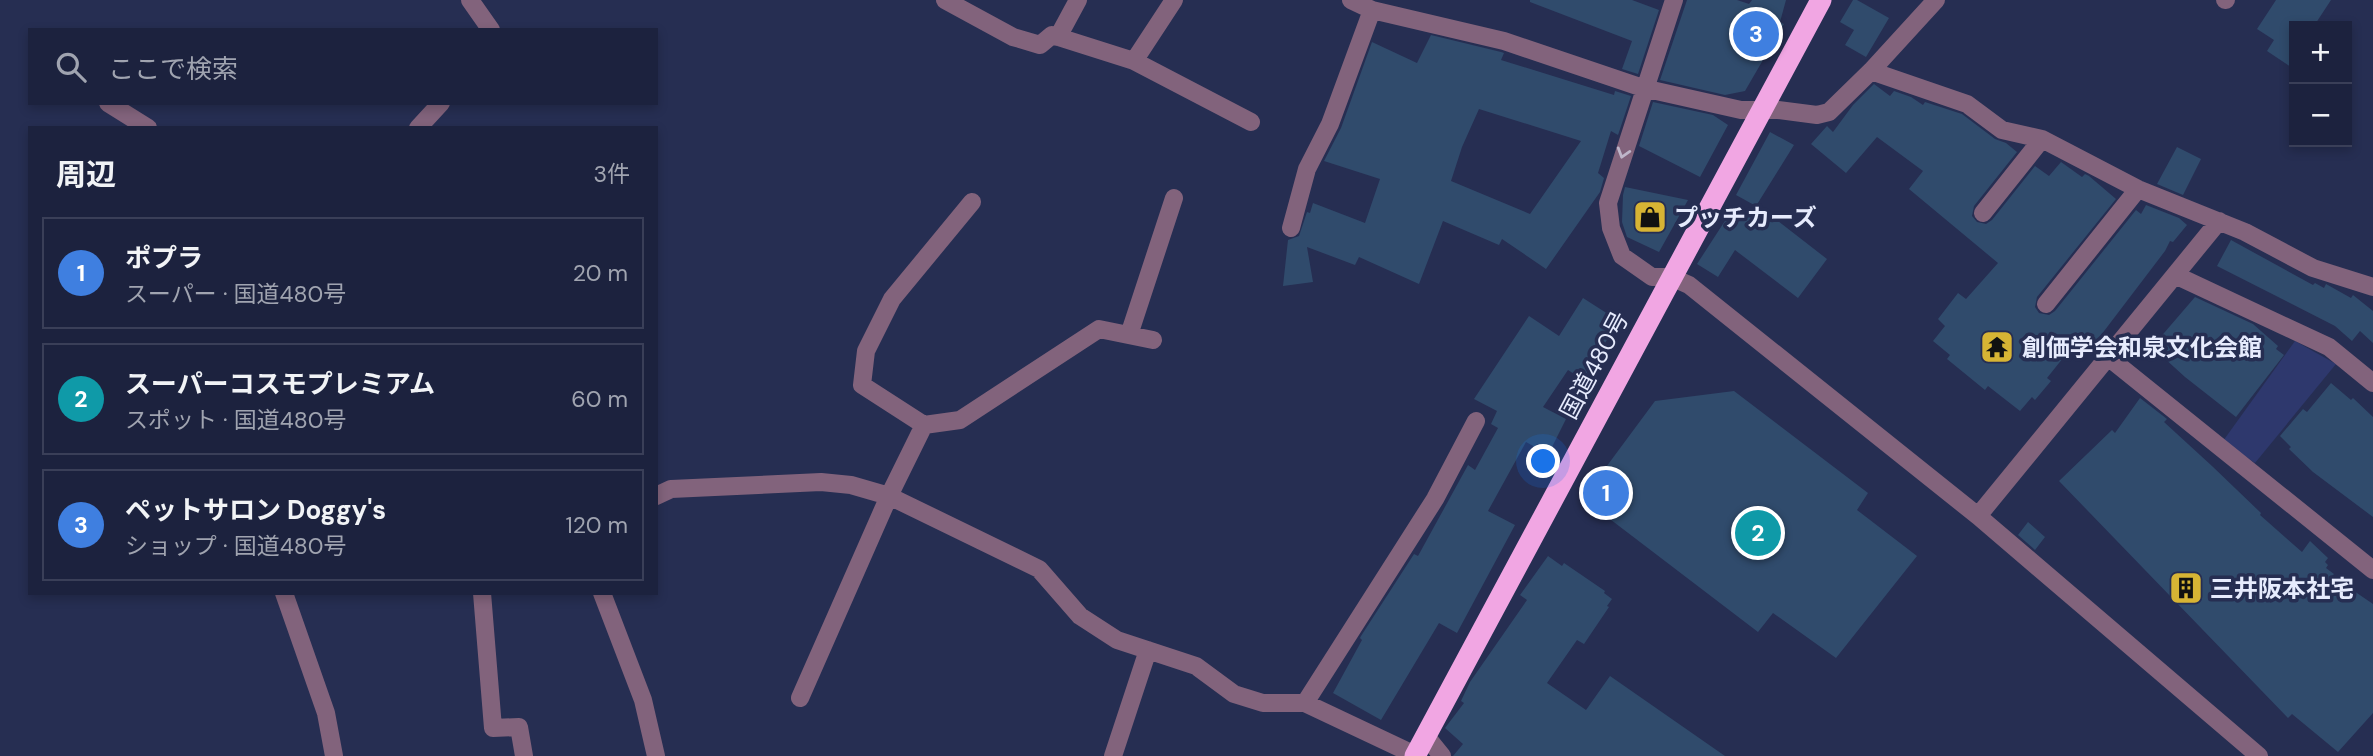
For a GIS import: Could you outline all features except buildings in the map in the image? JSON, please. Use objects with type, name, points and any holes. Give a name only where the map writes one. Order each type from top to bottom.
[{"type":"highway","name":"国道480号","points":[[1415,755],[1821,0]]},
{"type":"street","points":[[470,0],[490,28]]},
{"type":"street","points":[[945,0],[1013,37],[1040,45],[1052,34],[1133,61],[1251,122]]},
{"type":"street","points":[[1058,37],[1078,0]]},
{"type":"street","points":[[1133,61],[1174,0]]},
{"type":"street","points":[[1351,0],[1372,10],[1504,41],[1643,88],[1741,110],[1817,115],[1829,113],[1936,0]]},
{"type":"street","points":[[1674,0],[1643,88],[1608,203],[1611,228],[1622,256],[1652,277],[1671,277],[1689,285],[1978,516],[2259,756]]},
{"type":"street","points":[[1291,228],[1307,169],[1330,124],[1372,10]]},
{"type":"street","points":[[1871,71],[1967,104],[2001,130],[2042,139],[2138,189],[2219,220],[2313,268],[2373,287]]},
{"type":"street","points":[[111,105],[145,126]]},
{"type":"street","points":[[420,126],[439,105]]},
{"type":"street","points":[[1983,213],[2042,139]]},
{"type":"street","points":[[2046,304],[2138,189]]},
{"type":"street","points":[[1129,335],[1174,198]]},
{"type":"street","points":[[972,202],[892,299],[866,351],[862,385],[924,425],[960,420],[1099,330],[1153,340]]},
{"type":"street","points":[[1978,516],[2219,220]]},
{"type":"street","points":[[2175,275],[2329,347],[2373,383]]},
{"type":"street","points":[[2108,357],[2373,570]]},
{"type":"street","points":[[1305,703],[1435,499],[1476,421]]},
{"type":"street","points":[[800,698],[889,496],[924,425]]},
{"type":"street","points":[[658,495],[671,489],[821,482],[851,485],[889,496],[1039,569],[1080,616],[1116,640],[1196,666],[1234,694],[1263,703],[1305,703],[1415,755]]},
{"type":"street","points":[[285,595],[326,713],[334,756]]},
{"type":"street","points":[[482,595],[493,728],[519,727],[524,756]]},
{"type":"street","points":[[603,595],[643,700],[656,756]]},
{"type":"street","points":[[1113,756],[1148,650]]},
{"type":"street","points":[[1425,736],[1442,756]]},
{"type":"shaded area","points":[[2295,341],[2336,364],[2255,463],[2223,441]]},
{"type":"place","name":"ペットサロン Doggy's","points":[[1756,34]]},
{"type":"place","name":"プッチカーズ","points":[[1650,217]]},
{"type":"place","name":"創価学会和泉文化会館","points":[[1997,347]]},
{"type":"place","name":"ポプラ","points":[[1606,493]]},
{"type":"place","name":"スーパーコスモプレミアム","points":[[1758,533]]},
{"type":"place","name":"三井阪本社宅","points":[[2186,588]]}]
